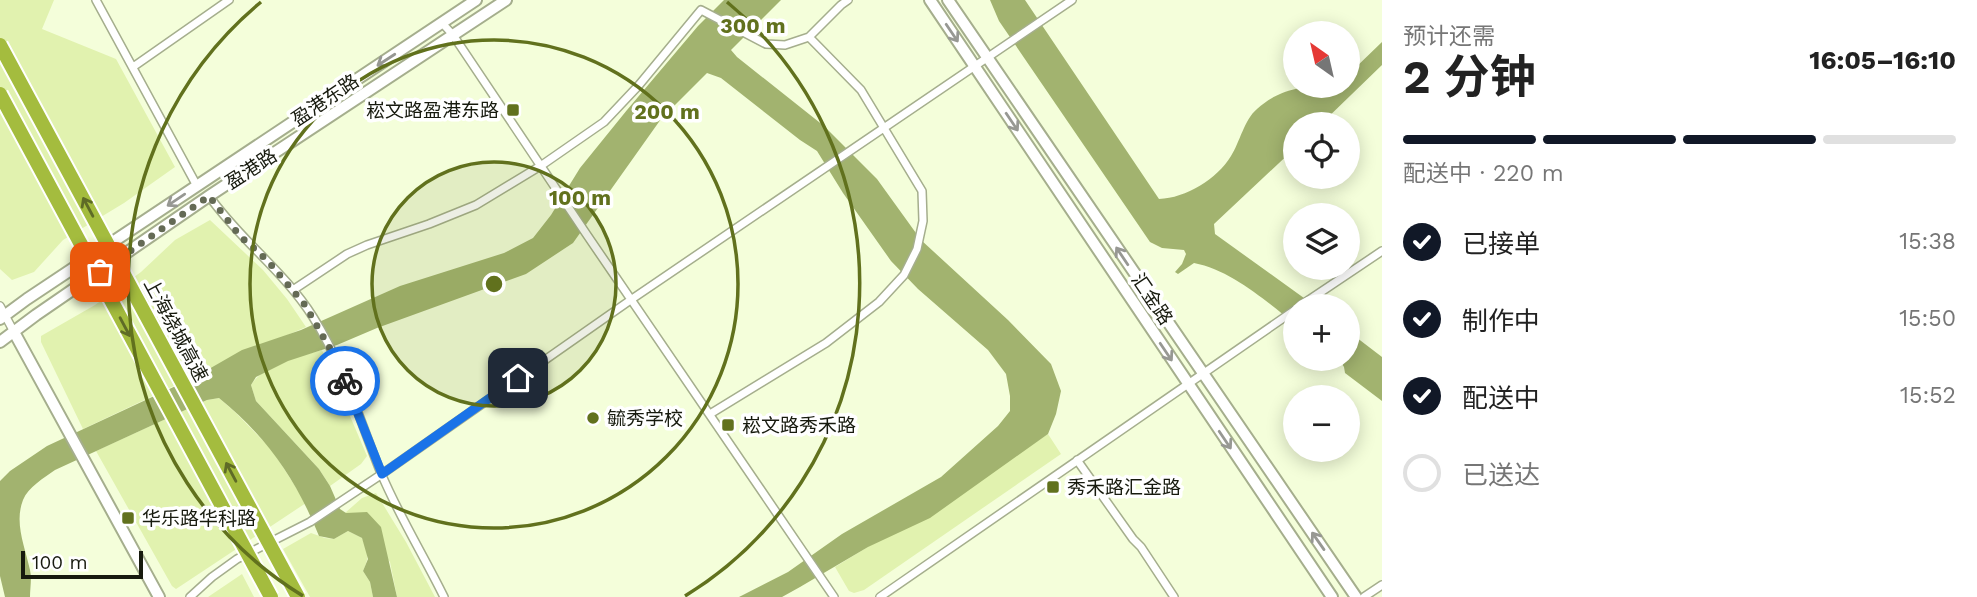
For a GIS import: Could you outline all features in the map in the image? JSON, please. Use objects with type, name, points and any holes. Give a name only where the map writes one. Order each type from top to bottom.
[{"type":"highway","name":"上海绕城高速","points":[[0,44],[298,597]]},
{"type":"highway","points":[[0,94],[271,597]]},
{"type":"main road","name":"盈港东路","points":[[2,314],[476,0]]},
{"type":"main road","name":"盈港路","points":[[0,342],[209,196],[506,0]]},
{"type":"main road","name":"汇金路","points":[[930,0],[1332,597]]},
{"type":"main road","name":"汇金路","points":[[948,0],[1356,597]]},
{"type":"main road","points":[[14,332],[159,597]]},
{"type":"street","points":[[96,0],[197,186]]},
{"type":"street","points":[[133,67],[229,0]]},
{"type":"street","points":[[293,290],[367,244],[476,205],[604,122],[639,85],[701,10],[766,44],[785,45],[809,37],[848,0]]},
{"type":"street","points":[[190,597],[237,559],[310,522],[382,474],[632,299],[1072,0]]},
{"type":"street","points":[[443,24],[834,597]]},
{"type":"street","points":[[710,414],[826,342],[878,302],[904,275],[917,249],[923,221],[922,191],[861,90],[809,37]]},
{"type":"street","points":[[209,196],[240,236],[267,260],[315,319],[346,382],[382,474],[444,597]]},
{"type":"street","points":[[1318,294],[1382,251]]},
{"type":"street","points":[[2,314],[14,332]]},
{"type":"street","points":[[880,597],[1283,318]]},
{"type":"street","points":[[1077,460],[1174,597]]},
{"type":"street","points":[[1364,597],[1382,585]]},
{"type":"shaded area","points":[[0,0],[54,0],[42,29],[116,59],[175,167],[124,203],[63,240],[34,272],[12,280],[0,269]]},
{"type":"shaded area","points":[[724,0],[781,0],[731,50],[824,126],[877,179],[921,240],[1008,320],[1051,364],[1061,391],[1048,434],[930,518],[868,547],[782,597],[739,597],[788,572],[842,534],[941,477],[998,426],[1010,411],[1010,396],[1006,374],[988,350],[918,289],[891,261],[817,151],[721,78],[707,73],[661,119],[573,243],[526,274],[288,361],[256,377],[251,385],[256,401],[319,469],[340,509],[346,513],[367,512],[381,527],[397,597],[373,597],[370,582],[363,571],[368,559],[362,538],[348,531],[334,539],[319,536],[300,496],[278,460],[252,428],[219,398],[207,400],[55,470],[32,487],[23,500],[20,517],[21,535],[31,573],[30,597],[5,597],[0,576],[0,481],[10,471],[47,446],[195,377],[242,350],[301,330],[400,286],[504,253],[533,238],[551,215],[580,168],[698,26]]},
{"type":"shaded area","points":[[990,0],[1025,0],[1159,199],[1190,191],[1218,172],[1231,156],[1249,119],[1257,109],[1278,95],[1283,93],[1283,98],[1348,98],[1333,112],[1283,112],[1283,159],[1214,224],[1215,234],[1298,294],[1283,294],[1283,315],[1235,279],[1221,272],[1194,263],[1178,274],[1175,272],[1182,264],[1186,254],[1184,250],[1162,248],[1150,242],[999,21]]},
{"type":"shaded area","points":[[1382,42],[1382,65],[1360,86],[1360,63]]},
{"type":"shaded area","points":[[210,220],[263,270],[306,327],[83,429],[41,342],[41,336],[95,305],[141,272],[175,240]]},
{"type":"shaded area","points":[[1360,340],[1382,357],[1382,401],[1345,373],[1360,371]]},
{"type":"shaded area","points":[[322,350],[367,456],[361,464],[330,486],[319,469],[256,401],[251,385],[273,367]]},
{"type":"shaded area","points":[[219,398],[272,450],[306,503],[176,589],[96,451],[207,400]]},
{"type":"shaded area","points":[[1048,434],[1061,454],[864,590],[854,593],[849,591],[835,567]]},
{"type":"shaded area","points":[[376,493],[435,597],[397,597],[390,562],[345,513],[362,498]]},
{"type":"shaded area","points":[[348,531],[362,538],[366,547],[367,558],[363,571],[370,582],[373,597],[310,597],[283,549],[311,533],[334,539]]},
{"type":"shaded area","points":[[242,574],[254,597],[208,597]]},
{"type":"way so far","points":[[100,272],[209,196],[240,236],[267,260],[305,305],[315,319],[345,381]]},
{"type":"place","name":"崧文路盈港东路","points":[[513,110]]},
{"type":"place","name":"毓秀学校","points":[[593,418]]},
{"type":"place","name":"崧文路秀禾路","points":[[728,425]]},
{"type":"place","name":"秀禾路汇金路","points":[[1053,487]]},
{"type":"place","name":"华乐路华科路","points":[[128,518]]},
{"type":"route","points":[[345,381],[382,474],[518,378]]}]
